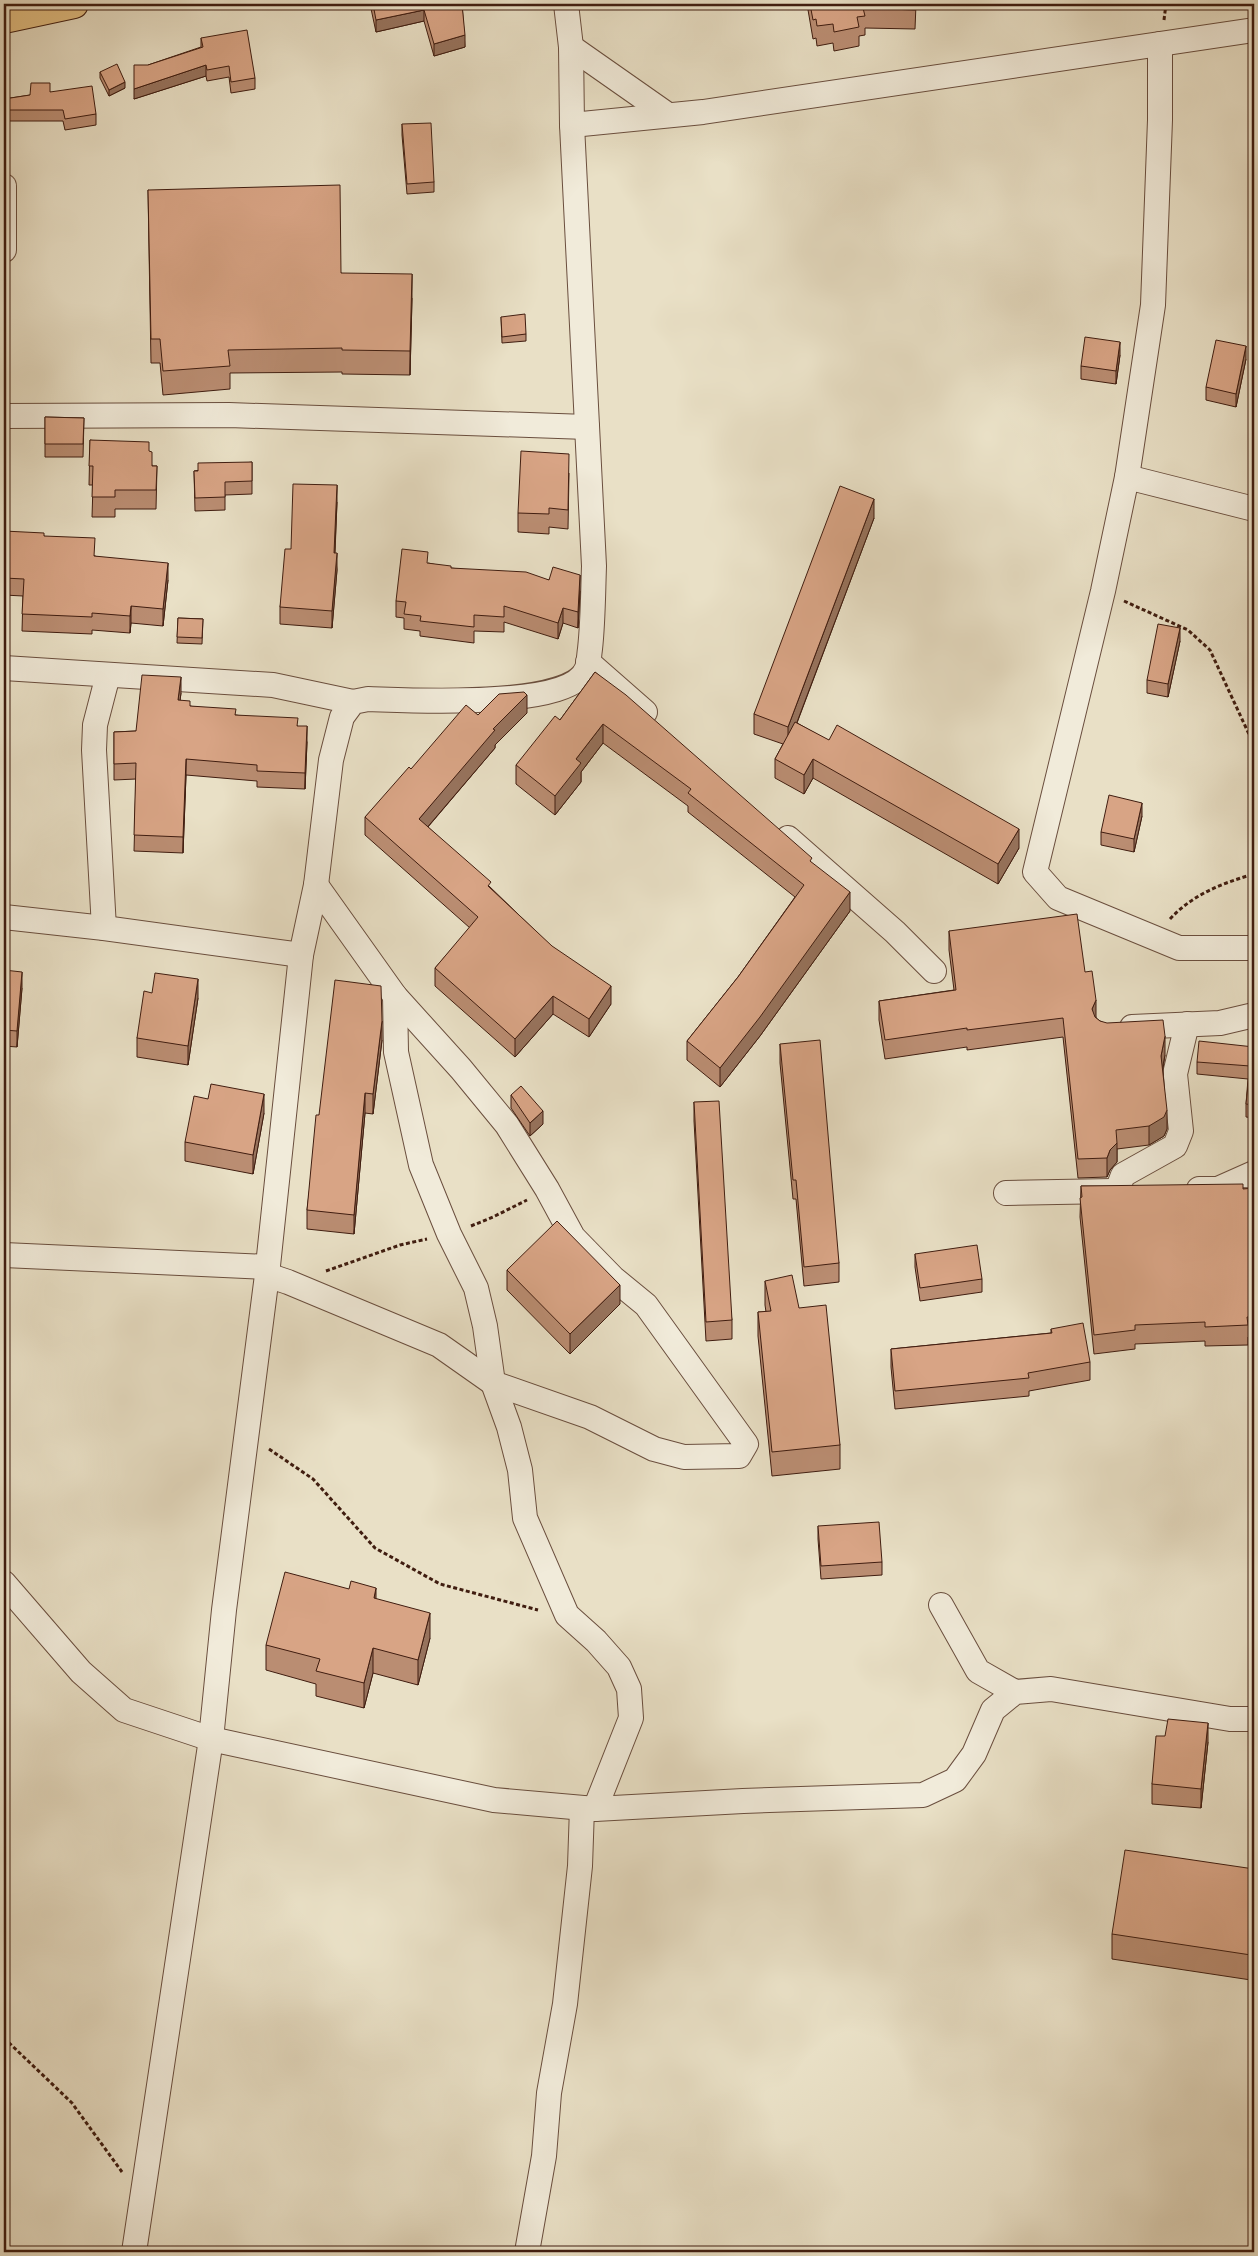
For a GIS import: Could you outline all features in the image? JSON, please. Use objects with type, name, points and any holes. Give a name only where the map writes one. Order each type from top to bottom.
[{"type":"main road","points":[[4,19],[74,4]]},
{"type":"street","points":[[4,668],[273,685],[353,702],[368,700],[494,700],[550,693],[574,683],[587,670],[592,634],[594,566],[572,125],[571,47],[566,4]]},
{"type":"street","points":[[572,125],[713,110],[1254,30]]},
{"type":"street","points":[[1160,44],[1160,120],[1153,305],[1127,477],[1103,591],[1035,872],[1058,898],[1154,936],[1179,948],[1254,948]]},
{"type":"street","points":[[571,47],[668,115]]},
{"type":"street","points":[[4,186],[4,250]]},
{"type":"street","points":[[4,416],[229,415],[587,427]]},
{"type":"street","points":[[1127,477],[1254,508]]},
{"type":"street","points":[[588,662],[660,725]]},
{"type":"street","points":[[104,928],[94,750],[95,726],[108,675]]},
{"type":"street","points":[[134,2252],[212,1739],[224,1610],[247,1435],[274,1275],[301,955],[316,885],[332,760],[342,717],[353,702]]},
{"type":"street","points":[[770,822],[896,932],[934,971]]},
{"type":"street","points":[[4,1255],[274,1275],[439,1345],[493,1383],[590,1417],[654,1449],[684,1457],[739,1456],[746,1444],[646,1305],[613,1278],[573,1237],[547,1189],[507,1125],[461,1069],[394,996],[316,885]]},
{"type":"street","points":[[4,917],[104,928],[264,952],[301,955]]},
{"type":"street","points":[[394,996],[396,1052],[421,1165],[449,1234],[476,1288],[485,1326],[493,1383],[509,1427],[520,1470],[526,1518],[566,1615],[596,1641],[619,1667],[628,1689],[631,1718],[589,1809],[580,1866],[565,2004],[549,2093],[544,2156],[527,2252]]},
{"type":"street","points":[[1115,1028],[1220,1023],[1254,1015]]},
{"type":"street","points":[[1117,1191],[1123,1175],[1175,1146],[1181,1131],[1175,1074],[1187,1024]]},
{"type":"street","points":[[1181,1190],[1218,1189],[1254,1173]]},
{"type":"street","points":[[1006,1193],[1144,1190]]},
{"type":"street","points":[[4,1583],[81,1672],[124,1710],[212,1739],[494,1800],[589,1809],[742,1801],[923,1795],[955,1780],[974,1754],[993,1710],[1015,1692],[1050,1689],[1230,1718],[1254,1719]]},
{"type":"street","points":[[942,1605],[978,1671],[1015,1692]]},
{"type":"path","points":[[1103,591],[1188,630],[1210,650],[1254,745]]},
{"type":"path","points":[[1154,936],[1180,908],[1208,890],[1254,874]]},
{"type":"path","points":[[274,1275],[327,1271],[400,1245],[449,1234],[493,1218],[547,1189]]},
{"type":"path","points":[[247,1435],[313,1479],[374,1548],[440,1584],[547,1614]]},
{"type":"path","points":[[4,2038],[72,2103],[142,2200]]},
{"type":"building","points":[[373,4],[462,4],[465,35],[434,44],[424,10],[376,20]]},
{"type":"building","points":[[810,4],[915,4],[915,10],[863,8],[865,16],[857,17],[859,27],[834,32],[833,24],[817,26],[816,19],[813,20]]},
{"type":"building","points":[[247,30],[255,78],[231,82],[229,66],[207,70],[206,65],[134,89],[134,65],[148,65],[203,47],[201,38]]},
{"type":"building","points":[[117,64],[125,82],[109,90],[100,72]]},
{"type":"building","points":[[31,83],[50,83],[50,92],[92,86],[96,114],[65,119],[63,110],[4,110],[4,99],[30,95]]},
{"type":"building","points":[[431,123],[434,182],[407,184],[402,124]]},
{"type":"building","points":[[340,185],[341,273],[412,274],[410,351],[342,350],[342,348],[228,350],[230,366],[163,371],[160,339],[151,339],[148,190]]},
{"type":"building","points":[[525,314],[526,334],[502,337],[501,317]]},
{"type":"building","points":[[1085,337],[1120,342],[1116,371],[1081,366]]},
{"type":"building","points":[[1216,340],[1246,346],[1236,394],[1206,387]]},
{"type":"building","points":[[45,417],[84,418],[83,444],[45,444]]},
{"type":"building","points":[[90,440],[149,442],[149,451],[152,452],[152,466],[157,466],[156,490],[115,490],[115,497],[92,497],[93,466],[89,466]]},
{"type":"building","points":[[521,451],[569,454],[568,510],[549,508],[549,514],[518,513]]},
{"type":"building","points":[[252,462],[252,481],[225,482],[225,497],[195,498],[194,471],[198,471],[198,463]]},
{"type":"building","points":[[293,484],[337,485],[334,553],[337,553],[332,611],[280,607],[285,549],[291,549]]},
{"type":"building","points":[[840,486],[874,499],[788,727],[754,714]]},
{"type":"building","points":[[4,531],[44,533],[44,536],[95,538],[94,556],[168,563],[163,609],[131,606],[130,616],[92,613],[92,617],[22,614],[24,579],[4,578]]},
{"type":"building","points":[[402,549],[428,552],[427,563],[451,566],[451,568],[526,572],[549,580],[553,567],[580,575],[578,612],[563,608],[558,623],[504,606],[504,617],[474,615],[474,627],[420,621],[421,616],[404,614],[406,602],[396,601]]},
{"type":"building","points":[[178,618],[203,619],[202,638],[177,637]]},
{"type":"building","points":[[1158,624],[1180,628],[1168,684],[1147,680]]},
{"type":"building","points":[[595,672],[626,695],[812,858],[810,861],[850,892],[760,1017],[720,1068],[687,1041],[738,977],[804,885],[688,793],[691,789],[603,724],[576,759],[581,763],[555,796],[516,765],[555,716],[560,720]]},
{"type":"building","points":[[142,675],[181,677],[178,700],[190,701],[190,706],[236,709],[235,715],[298,718],[297,726],[307,726],[305,773],[257,771],[257,765],[186,759],[183,837],[134,835],[136,763],[114,764],[114,732],[136,731]]},
{"type":"building","points":[[524,692],[527,695],[493,729],[495,730],[419,819],[491,882],[488,886],[552,946],[611,986],[589,1019],[553,996],[515,1039],[435,968],[478,917],[365,817],[409,767],[411,769],[466,705],[478,715],[499,694]]},
{"type":"building","points":[[795,722],[829,740],[837,725],[1019,829],[998,864],[813,759],[804,775],[775,759]]},
{"type":"building","points":[[1109,795],[1142,803],[1134,839],[1101,832]]},
{"type":"building","points":[[1077,914],[1085,972],[1092,971],[1096,1000],[1092,1009],[1095,1017],[1107,1023],[1163,1020],[1165,1036],[1161,1056],[1167,1110],[1164,1117],[1149,1126],[1116,1130],[1117,1143],[1110,1150],[1107,1158],[1078,1159],[1063,1018],[967,1030],[967,1028],[885,1040],[879,1001],[956,990],[949,931]]},
{"type":"building","points":[[4,970],[22,972],[17,1031],[4,1030]]},
{"type":"building","points":[[155,973],[198,979],[188,1046],[137,1038],[144,991],[152,993]]},
{"type":"building","points":[[335,980],[381,986],[382,1021],[373,1094],[365,1093],[354,1215],[307,1210],[316,1115],[319,1115]]},
{"type":"building","points":[[820,1040],[839,1263],[804,1267],[796,1180],[793,1180],[780,1044]]},
{"type":"building","points":[[1199,1041],[1254,1047],[1254,1105],[1246,1104],[1250,1066],[1197,1062]]},
{"type":"building","points":[[211,1084],[264,1094],[253,1155],[185,1142],[194,1096],[208,1099]]},
{"type":"building","points":[[521,1086],[543,1111],[530,1123],[511,1095]]},
{"type":"building","points":[[719,1101],[732,1320],[706,1322],[694,1102]]},
{"type":"building","points":[[1243,1184],[1243,1189],[1254,1188],[1254,1317],[1247,1317],[1248,1325],[1205,1327],[1205,1322],[1135,1325],[1135,1330],[1094,1335],[1080,1198],[1082,1197],[1081,1186]]},
{"type":"building","points":[[557,1221],[620,1285],[570,1334],[507,1270]]},
{"type":"building","points":[[977,1245],[982,1279],[920,1288],[915,1254]]},
{"type":"building","points":[[792,1275],[799,1308],[826,1305],[840,1445],[772,1452],[758,1312],[771,1311],[765,1281]]},
{"type":"building","points":[[1083,1323],[1090,1362],[1028,1373],[1029,1378],[895,1391],[891,1349],[1052,1333],[1051,1329]]},
{"type":"building","points":[[879,1522],[882,1562],[821,1566],[818,1526]]},
{"type":"building","points":[[285,1572],[349,1589],[351,1581],[376,1588],[374,1598],[430,1613],[418,1660],[373,1648],[364,1683],[316,1671],[320,1659],[266,1645]]},
{"type":"building","points":[[1168,1719],[1208,1723],[1201,1789],[1152,1784],[1156,1736],[1165,1736]]},
{"type":"building","points":[[1125,1850],[1254,1869],[1254,1932],[1251,1955],[1112,1934]]}]
